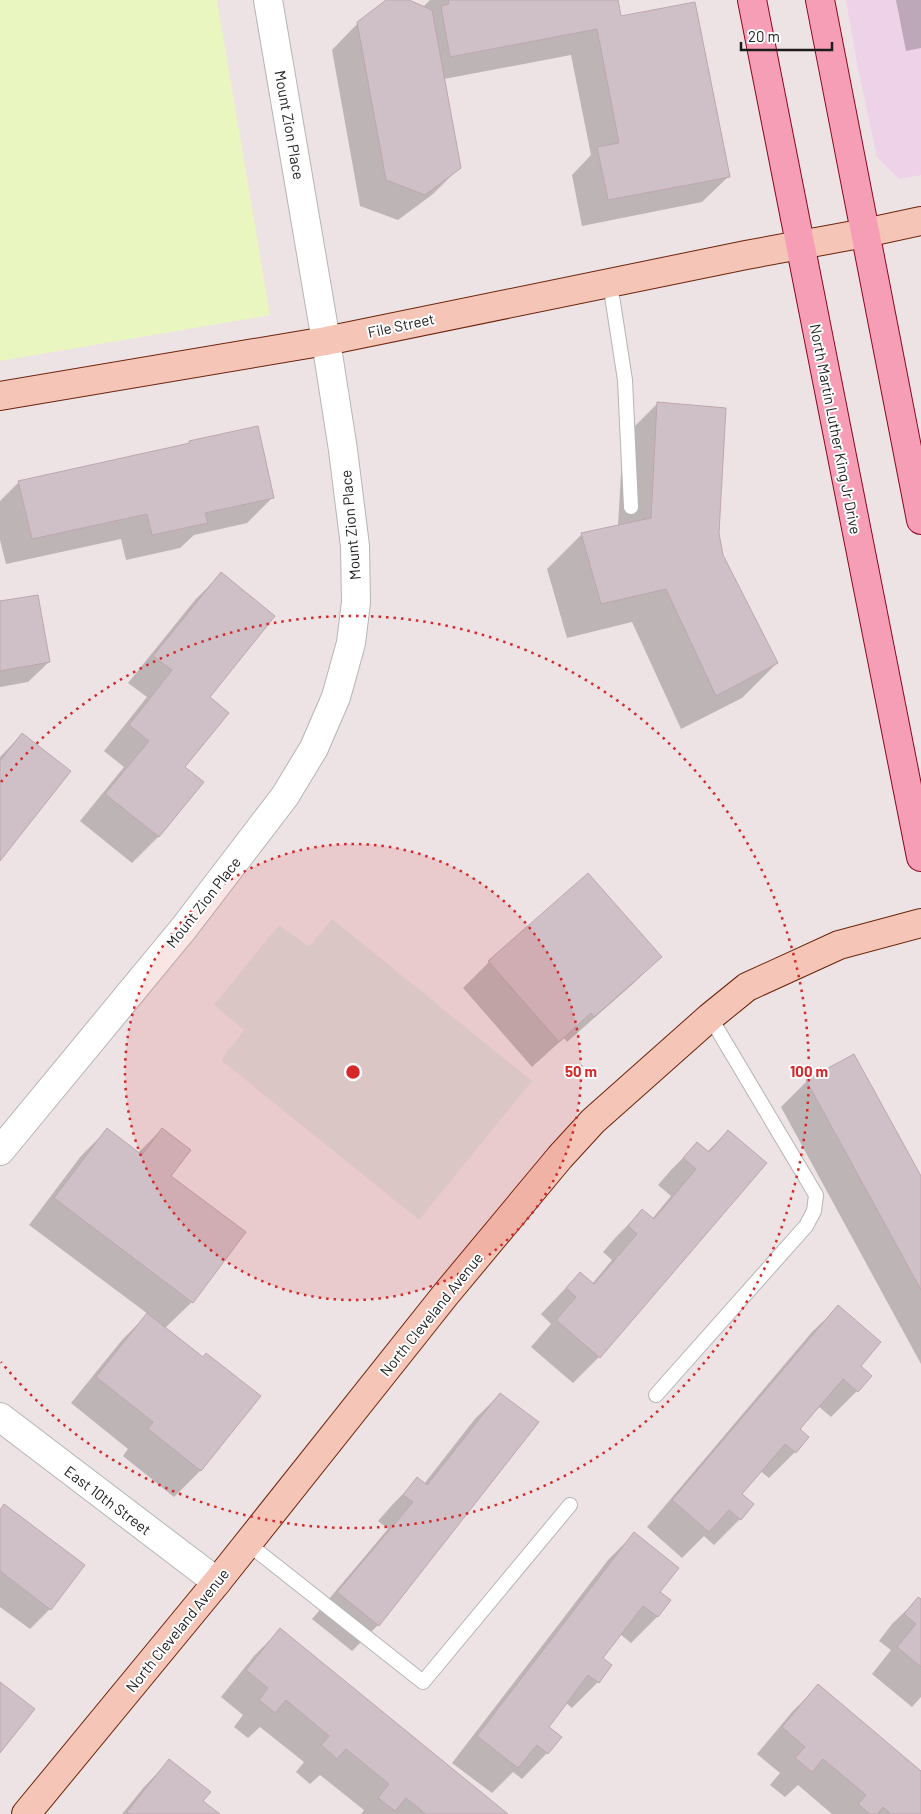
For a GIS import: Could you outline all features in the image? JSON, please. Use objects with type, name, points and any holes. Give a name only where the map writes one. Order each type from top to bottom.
[{"type":"main road","name":"North Martin Luther King Jr Drive","points":[[752,0],[921,857]]},
{"type":"main road","points":[[820,0],[921,520]]},
{"type":"street","name":"Mount Zion Place","points":[[0,1152],[184,928],[285,796],[314,748],[336,697],[351,643],[356,602],[355,546],[326,341],[268,0]]},
{"type":"street","points":[[800,245],[921,221]]},
{"type":"street","name":"File Street","points":[[0,396],[326,341],[746,254],[800,245]]},
{"type":"street","name":"North Cleveland Avenue","points":[[26,1814],[217,1582],[446,1294],[560,1157],[594,1121],[710,1017],[747,987],[839,945],[921,924]]},
{"type":"street","name":"East 10th Street","points":[[0,1417],[217,1582]]},
{"type":"lane","points":[[610,282],[625,380],[630,506]]},
{"type":"lane","points":[[656,1395],[806,1226],[814,1211],[816,1195],[710,1017]]},
{"type":"lane","points":[[247,1543],[423,1682],[570,1505]]},
{"type":"shaded area","points":[[846,0],[921,0],[921,175],[899,179],[877,157]]},
{"type":"shaded area","points":[[332,919],[532,1081],[419,1220],[221,1060],[244,1030],[214,1005],[279,925],[309,947]]},
{"type":"green space","points":[[0,0],[217,0],[270,315],[0,361]]},
{"type":"building","points":[[386,0],[409,0],[432,10],[461,168],[425,195],[386,180],[357,22]]},
{"type":"building","points":[[448,0],[618,0],[621,16],[695,2],[730,177],[608,200],[597,147],[619,143],[597,29],[450,57],[441,6],[449,4]]},
{"type":"building","points":[[657,402],[726,408],[719,533],[723,555],[778,663],[716,696],[666,589],[601,604],[581,533],[651,518]]},
{"type":"building","points":[[258,426],[274,498],[205,513],[208,523],[152,535],[147,514],[32,539],[18,481]]},
{"type":"building","points":[[221,572],[275,616],[210,697],[229,713],[185,767],[204,782],[159,837],[105,794],[149,741],[129,725],[172,670],[153,656]]},
{"type":"building","points":[[38,595],[50,662],[0,671],[0,601]]},
{"type":"building","points":[[22,733],[71,771],[0,861],[0,761]]},
{"type":"building","points":[[588,873],[662,957],[594,1017],[591,1013],[559,1042],[488,961]]},
{"type":"building","points":[[854,1054],[921,1176],[921,1290],[806,1080]]},
{"type":"building","points":[[107,1128],[142,1155],[162,1128],[191,1150],[171,1176],[246,1232],[193,1303],[54,1198]]},
{"type":"building","points":[[728,1130],[767,1163],[600,1358],[556,1320],[576,1297],[566,1288],[580,1272],[594,1284],[637,1234],[628,1226],[642,1209],[654,1219],[696,1169],[683,1158],[697,1142],[709,1152]]},
{"type":"building","points":[[838,1305],[881,1342],[861,1366],[872,1376],[858,1392],[843,1379],[800,1429],[809,1437],[796,1453],[785,1444],[742,1494],[754,1504],[741,1520],[729,1510],[709,1532],[672,1500]]},
{"type":"building","points":[[147,1313],[203,1357],[206,1353],[261,1396],[201,1471],[148,1429],[153,1422],[96,1377]]},
{"type":"building","points":[[500,1393],[539,1422],[379,1626],[337,1592],[413,1502],[403,1495],[417,1477],[427,1485]]},
{"type":"building","points":[[4,1504],[85,1565],[51,1610],[0,1571],[0,1510]]},
{"type":"building","points":[[634,1532],[679,1568],[660,1592],[671,1600],[658,1617],[643,1606],[603,1658],[612,1665],[599,1683],[588,1675],[549,1727],[562,1737],[548,1754],[537,1745],[518,1768],[477,1736]]},
{"type":"building","points":[[918,1597],[921,1599],[921,1667],[897,1647],[916,1624],[904,1614]]},
{"type":"building","points":[[280,1628],[508,1814],[426,1814],[406,1798],[395,1811],[378,1798],[389,1784],[346,1749],[337,1759],[321,1745],[329,1736],[286,1700],[275,1713],[259,1700],[268,1688],[246,1670]]},
{"type":"building","points":[[0,1682],[35,1709],[0,1753]]},
{"type":"building","points":[[818,1684],[921,1771],[921,1814],[891,1814],[883,1807],[877,1814],[870,1814],[858,1804],[866,1795],[823,1759],[812,1772],[795,1758],[805,1747],[782,1727]]},
{"type":"building","points":[[169,1759],[211,1792],[203,1801],[220,1814],[130,1814],[127,1812]]}]
